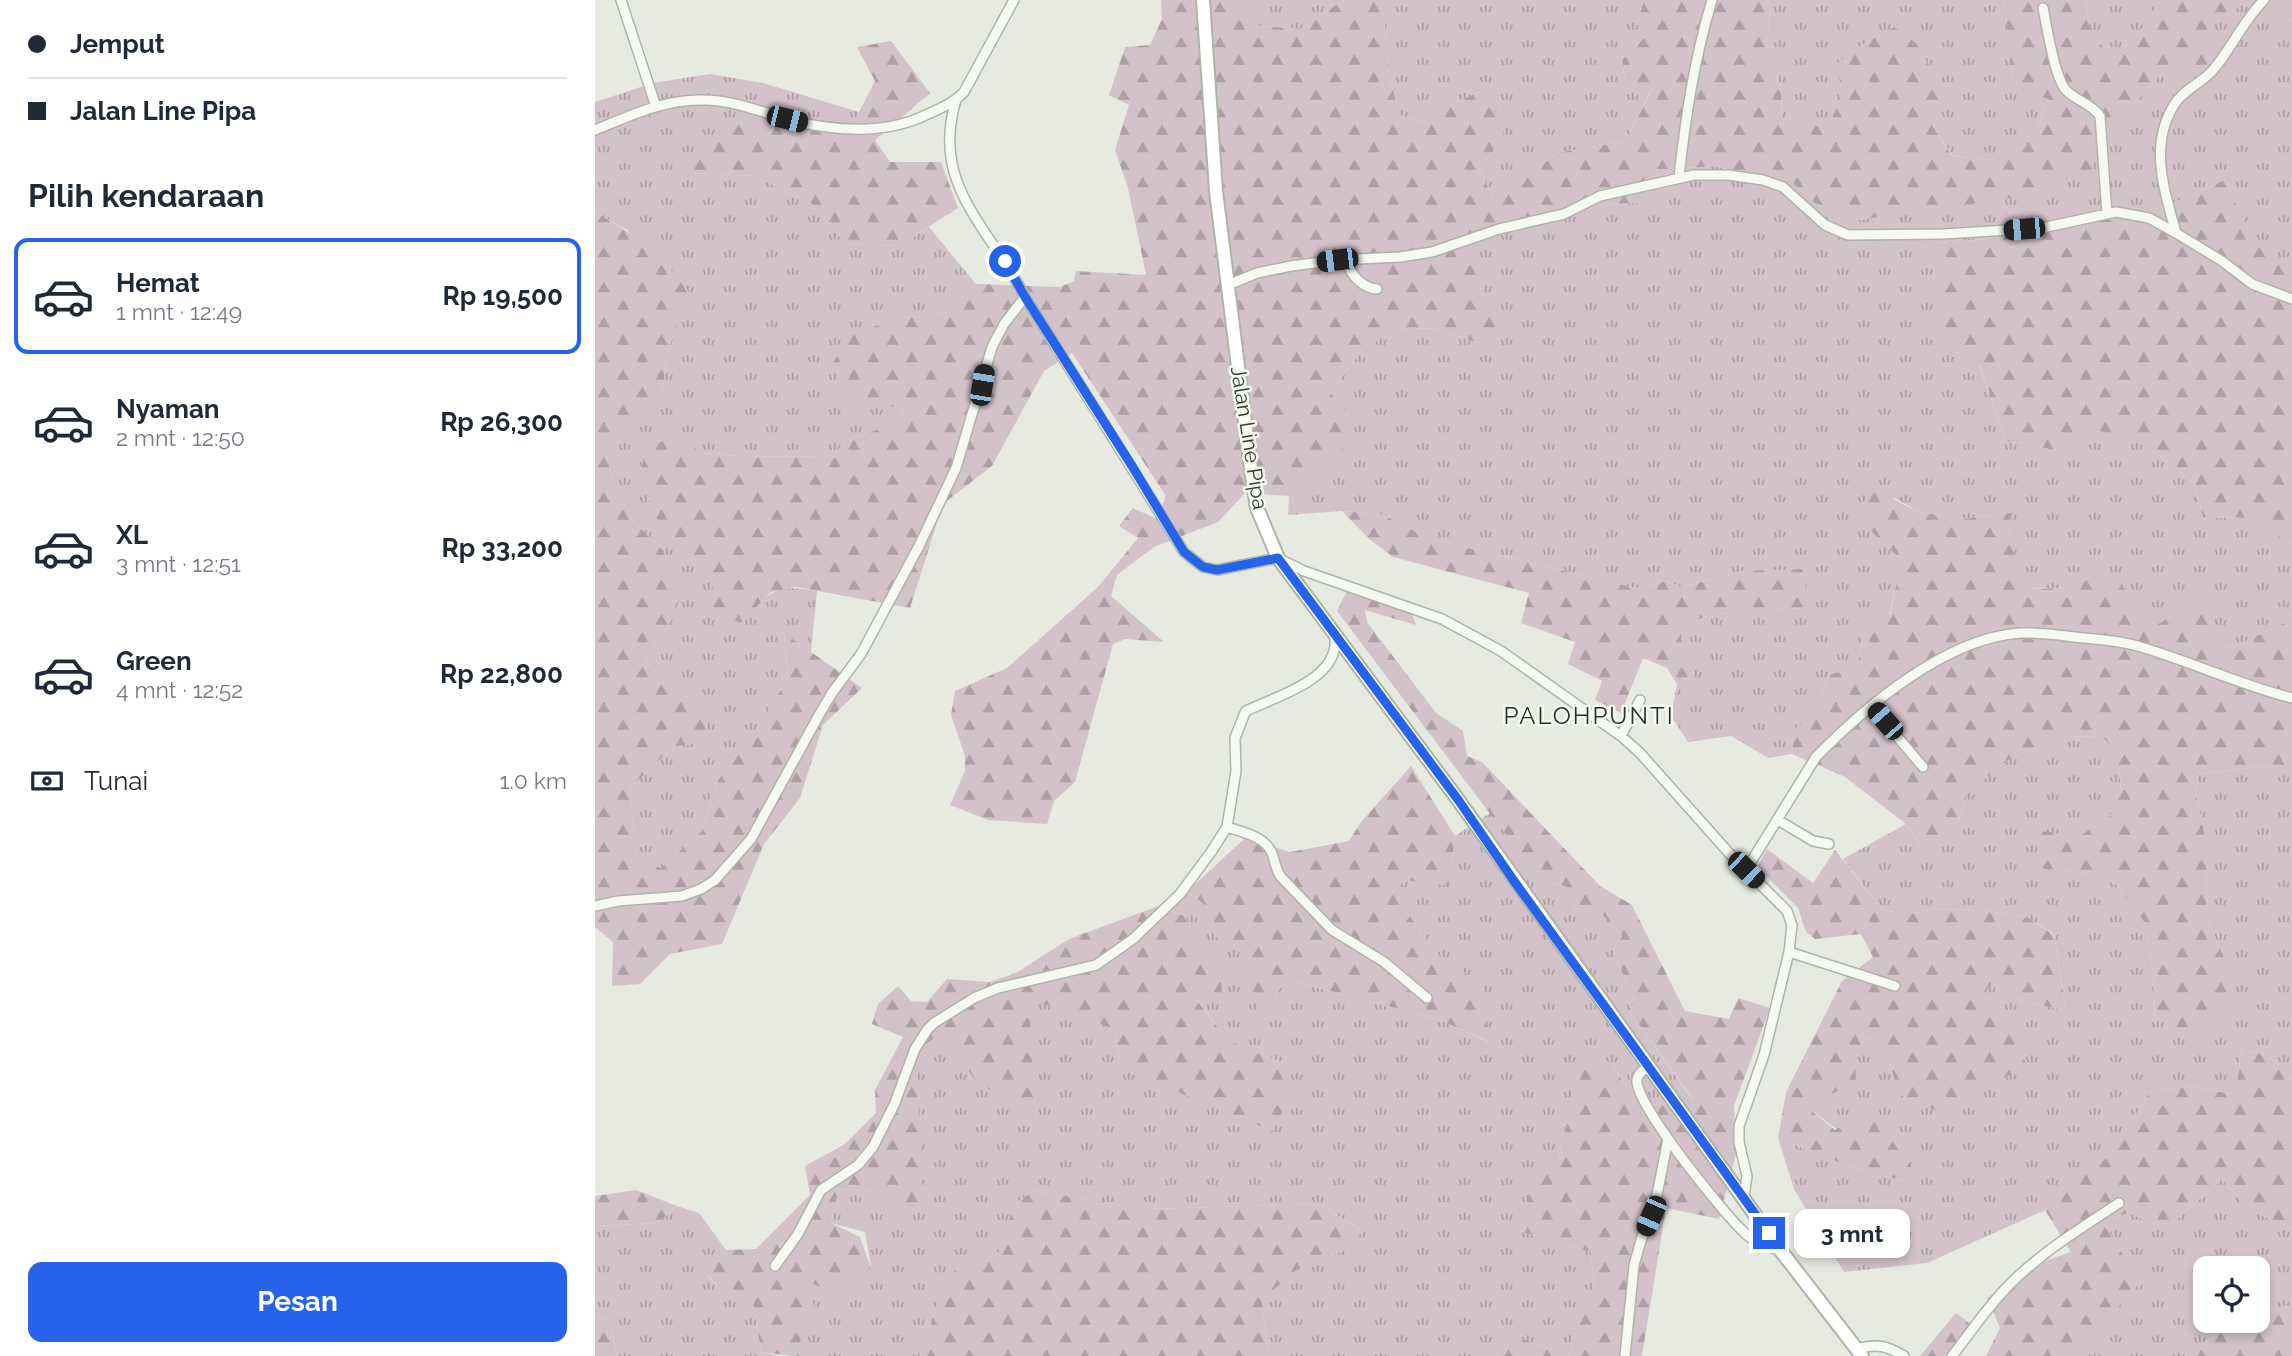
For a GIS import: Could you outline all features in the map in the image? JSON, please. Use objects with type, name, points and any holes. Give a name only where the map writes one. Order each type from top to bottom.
[{"type":"main road","name":"Jalan Line Pipa","points":[[1203,0],[1213,157],[1254,495],[1278,558],[1452,792],[1856,1352]]},
{"type":"street","points":[[621,0],[656,107]]},
{"type":"street","points":[[1014,0],[976,72],[956,100],[948,139],[950,162],[968,206],[1005,261],[1184,552],[1203,567],[1217,570],[1278,558],[1304,571],[1421,610],[1457,625],[1501,650],[1621,736],[1787,911],[1792,925],[1789,952],[1764,1055],[1739,1126],[1739,1142],[1747,1176],[1745,1197]]},
{"type":"street","points":[[1679,177],[1683,125],[1711,0]]},
{"type":"street","points":[[2176,233],[2161,180],[2160,142],[2163,129],[2177,101],[2213,70],[2245,22],[2264,0]]},
{"type":"street","points":[[2043,8],[2054,58],[2064,86],[2100,116],[2107,214]]},
{"type":"street","points":[[595,130],[656,107],[688,101],[741,105],[813,125],[846,130],[879,128],[911,122],[956,100]]},
{"type":"street","points":[[1228,285],[1257,273],[1291,265],[1400,257],[1449,248],[1499,229],[1564,214],[1600,196],[1679,177],[1728,175],[1762,180],[1792,193],[1825,225],[1848,235],[2019,230],[2042,228],[2107,214],[2126,213],[2149,218],[2223,261],[2252,284],[2292,299]]},
{"type":"street","points":[[1345,260],[1362,284],[1367,288],[1377,289]]},
{"type":"street","points":[[595,906],[682,895],[701,888],[715,880],[751,839],[832,693],[861,654],[919,546],[956,468],[992,348],[1004,324],[1025,297]]},
{"type":"street","points":[[1746,870],[1816,758],[1857,717],[1929,665],[1990,638],[2038,633],[2138,646],[2257,689],[2292,698]]},
{"type":"street","points":[[775,1265],[798,1234],[821,1191],[858,1165],[873,1147],[894,1105],[915,1049],[934,1023],[986,993],[1085,969],[1114,953],[1168,907],[1212,852],[1227,827],[1236,771],[1235,738],[1246,711],[1311,680],[1325,670],[1335,652],[1335,635]]},
{"type":"street","points":[[1621,736],[1640,700]]},
{"type":"street","points":[[1872,707],[1923,767]]},
{"type":"street","points":[[1778,820],[1813,841],[1829,844]]},
{"type":"street","points":[[1227,827],[1262,840],[1272,852],[1276,870],[1281,877],[1332,930],[1384,962],[1427,998]]},
{"type":"street","points":[[1789,952],[1895,986]]},
{"type":"street","points":[[1649,1065],[1638,1076],[1638,1088],[1653,1119],[1733,1222],[1753,1240],[1781,1251]]},
{"type":"street","points":[[1625,1356],[1635,1265],[1642,1237],[1655,1205],[1668,1139]]},
{"type":"street","points":[[1952,1356],[2011,1283],[2066,1238],[2119,1203]]},
{"type":"street","points":[[1856,1352],[1876,1345],[1887,1346],[1904,1356]]},
{"type":"green space","points":[[1161,0],[1248,0],[1258,26],[1300,29],[1343,0],[1374,0],[1383,9],[1389,76],[1400,115],[1423,122],[1455,102],[1498,85],[1503,138],[1480,167],[1494,203],[1557,153],[1626,141],[1652,89],[1625,81],[1622,60],[1649,33],[1637,24],[1644,0],[1770,0],[1767,50],[1781,87],[1782,118],[1827,128],[1842,96],[1837,63],[1894,27],[1917,44],[1943,92],[1932,125],[1952,156],[1991,160],[2037,132],[2048,99],[2014,88],[2004,0],[2086,0],[2089,27],[2112,60],[2142,28],[2161,0],[2292,0],[2292,21],[2250,1],[2212,22],[2209,74],[2164,71],[2129,110],[2090,169],[2024,196],[1860,220],[1815,203],[1789,180],[1714,166],[1652,170],[1645,203],[1604,204],[1552,222],[1469,243],[1500,343],[1488,346],[1433,328],[1395,330],[1361,350],[1331,393],[1348,417],[1344,448],[1289,496],[1245,493],[1218,522],[1154,547],[1117,575],[1111,596],[1164,642],[1125,639],[1113,644],[1075,782],[1054,801],[1047,824],[988,820],[950,805],[965,771],[965,756],[951,715],[955,691],[1007,668],[1098,587],[1138,538],[1119,526],[1133,508],[1157,519],[1166,496],[1072,353],[1044,371],[992,466],[943,504],[910,608],[796,587],[771,592],[741,623],[714,612],[712,579],[657,519],[643,486],[643,453],[677,432],[700,453],[833,457],[846,440],[898,423],[903,409],[847,396],[831,365],[854,333],[897,319],[947,312],[976,284],[1060,287],[1074,281],[1076,271],[1146,275],[1128,188],[1115,150],[1129,105],[1109,95],[1125,47],[1150,45],[1162,19]]},
{"type":"green space","points":[[1248,0],[1343,0],[1300,29],[1257,26]]},
{"type":"green space","points":[[1374,0],[1644,0],[1637,24],[1649,33],[1622,60],[1625,81],[1652,88],[1626,141],[1557,153],[1494,203],[1480,167],[1503,138],[1498,85],[1455,102],[1423,122],[1400,115],[1389,76],[1383,9]]},
{"type":"green space","points":[[1770,0],[2004,0],[2014,87],[2048,98],[2037,132],[1991,160],[1953,156],[1932,125],[1894,27],[1862,45],[1838,63],[1842,96],[1827,129],[1782,118],[1781,87],[1767,50]]},
{"type":"green space","points":[[2086,0],[2161,0],[2142,28],[2112,60],[2089,27]]},
{"type":"green space","points":[[2250,0],[2292,21],[2292,253],[2283,265],[2253,241],[2225,180],[2164,207],[1976,240],[1936,243],[2006,441],[2061,451],[2091,427],[2147,446],[2195,483],[2203,517],[2252,518],[2292,544],[2292,615],[2284,623],[2231,648],[2215,644],[2210,587],[2181,612],[2156,625],[2138,617],[2087,579],[2071,588],[2026,589],[2009,538],[2011,513],[1963,519],[1918,512],[1895,498],[1871,531],[1897,556],[1897,581],[1889,617],[1863,611],[1863,639],[1856,671],[1828,674],[1820,704],[1793,732],[1792,754],[1768,758],[1731,736],[1688,742],[1671,716],[1677,684],[1695,675],[1682,653],[1681,626],[1713,614],[1804,608],[1742,571],[1682,587],[1665,581],[1640,589],[1430,539],[1384,515],[1342,511],[1288,515],[1289,496],[1314,473],[1348,417],[1331,393],[1361,350],[1395,330],[1433,328],[1488,346],[1469,243],[1552,222],[1604,204],[1645,203],[1652,170],[1714,166],[1789,180],[1815,203],[1860,220],[1919,211],[2129,110],[2212,22]]},
{"type":"green space","points":[[891,41],[930,93],[875,140],[890,162],[941,162],[958,208],[899,246],[846,244],[811,203],[754,176],[693,173],[693,161],[728,121],[759,117],[846,137],[875,81],[857,47]]},
{"type":"green space","points":[[710,74],[763,83],[859,112],[846,137],[759,117],[693,173],[754,176],[811,203],[846,244],[899,246],[929,227],[976,284],[947,312],[897,319],[903,408],[898,423],[846,440],[833,457],[700,453],[643,486],[657,518],[712,579],[741,623],[773,593],[790,588],[817,591],[811,653],[784,634],[788,677],[768,712],[717,782],[702,831],[661,868],[636,857],[630,788],[673,747],[705,741],[709,701],[685,696],[644,661],[669,626],[663,550],[634,522],[612,481],[607,454],[663,389],[667,353],[688,291],[627,230],[595,212],[595,102],[653,83]]},
{"type":"green space","points":[[2225,180],[2253,241],[2283,264],[2292,253],[2292,544],[2252,518],[2203,517],[2195,483],[2147,446],[2091,428],[2061,451],[2006,441],[1980,366],[1942,349],[1936,243],[1976,240],[2164,207]]},
{"type":"green space","points":[[595,212],[646,246],[668,266],[688,291],[667,353],[663,389],[607,455],[612,481],[634,522],[663,550],[680,598],[669,626],[644,661],[685,696],[710,701],[705,741],[673,747],[630,788],[636,857],[661,868],[702,831],[717,782],[768,712],[788,677],[784,633],[862,688],[823,725],[800,798],[764,844],[722,944],[670,954],[640,984],[612,986],[613,942],[595,927]]},
{"type":"green space","points":[[1876,490],[1918,512],[1963,519],[2011,513],[2009,538],[2027,589],[2071,588],[2087,579],[2122,584],[2138,617],[2156,625],[2181,612],[2211,586],[2215,644],[2231,648],[2284,623],[2292,615],[2292,773],[2267,766],[2198,774],[2196,794],[2207,846],[2206,916],[2226,962],[2229,1009],[2199,1034],[2155,1020],[2153,971],[2145,923],[2112,879],[2075,871],[2033,868],[2041,831],[2080,836],[2110,816],[2121,786],[2118,755],[2102,736],[2060,737],[2010,759],[1969,791],[1957,826],[1922,847],[1906,824],[1845,777],[1792,754],[1793,732],[1820,704],[1828,674],[1856,670],[1863,639],[1863,611],[1890,616],[1897,581],[1897,556],[1871,531],[1862,503]]},
{"type":"green space","points":[[1342,511],[1384,515],[1430,539],[1640,589],[1665,581],[1682,587],[1742,571],[1806,569],[1805,608],[1713,614],[1681,626],[1682,653],[1695,675],[1677,684],[1667,668],[1643,658],[1621,713],[1595,700],[1602,681],[1568,664],[1575,642],[1521,623],[1529,593],[1393,557],[1369,539]]},
{"type":"green space","points":[[1348,589],[1412,614],[1416,625],[1365,610],[1367,622],[1436,713],[1463,731],[1467,756],[1482,762],[1600,886],[1632,905],[1685,1011],[1729,1019],[1738,998],[1770,1008],[1734,1106],[1736,1154],[1719,1219],[1666,1208],[1642,1356],[1570,1356],[1578,1307],[1595,1300],[1591,1252],[1519,1231],[1534,1176],[1557,1164],[1579,1072],[1591,1065],[1613,1066],[1628,1089],[1645,1102],[1654,1105],[1677,1103],[1692,1098],[1630,1012],[1634,1000],[1613,951],[1622,936],[1601,913],[1583,927],[1565,886],[1540,880],[1337,611]]},
{"type":"green space","points":[[2102,736],[2118,755],[2121,786],[2110,816],[2034,868],[2075,871],[2112,879],[2145,923],[2153,971],[2155,1020],[2226,962],[2206,916],[2207,846],[2196,794],[2198,774],[2267,766],[2292,773],[2292,1079],[2267,1054],[2241,1050],[2236,1095],[2190,1086],[2150,1092],[2109,1157],[2067,1183],[2045,1210],[1927,1263],[1844,1272],[1794,1189],[1778,1138],[1851,1167],[1908,1182],[1808,1108],[1854,1050],[1869,1037],[1890,1065],[1900,1095],[2018,1033],[1983,995],[1991,985],[2023,1001],[2066,1011],[2054,934],[2029,918],[1975,909],[1929,910],[1904,916],[1881,908],[1843,859],[1906,824],[1921,846],[1957,826],[1969,791],[2010,759],[2060,737]]},
{"type":"green space","points":[[1411,766],[1455,836],[1448,886],[1405,880],[1392,892],[1440,957],[1482,984],[1490,1042],[1437,1019],[1285,979],[1271,1006],[1257,1010],[1243,952],[1214,936],[1214,913],[1188,891],[1245,838],[1290,852],[1349,841],[1361,822]]},
{"type":"green space","points":[[1490,813],[1540,880],[1565,886],[1583,927],[1601,913],[1622,936],[1613,951],[1634,1000],[1630,1012],[1692,1099],[1662,1107],[1634,1098],[1613,1066],[1579,1072],[1557,1164],[1519,1231],[1591,1252],[1595,1300],[1578,1308],[1570,1356],[1511,1335],[1497,1356],[1268,1356],[1262,1300],[1295,1271],[1354,1246],[1361,1230],[1319,1204],[1148,1209],[1033,1191],[1014,1205],[1000,1253],[965,1256],[943,1287],[920,1356],[793,1356],[815,1309],[801,1278],[871,1267],[865,1232],[831,1223],[839,1189],[878,1192],[906,1213],[917,1050],[942,1032],[975,1080],[1036,1121],[1028,998],[1114,1029],[1122,1069],[1272,1130],[1283,1063],[1228,1041],[1196,998],[1198,950],[1186,917],[1161,905],[1188,891],[1214,913],[1215,936],[1243,952],[1271,1006],[1285,979],[1437,1019],[1489,1042],[1482,984],[1440,957],[1392,892],[1405,880],[1448,885],[1455,836]]},
{"type":"green space","points":[[1767,849],[1813,883],[1835,850],[1881,908],[1904,916],[1929,910],[1975,909],[2029,918],[2054,935],[2066,1011],[2023,1001],[1991,985],[1983,995],[2018,1033],[2026,1066],[1939,1112],[1900,1095],[1890,1065],[1869,1037],[1854,1050],[1856,1080],[1808,1108],[1835,1130],[1869,1110],[1913,1169],[1908,1182],[1851,1167],[1778,1138],[1786,1092],[1842,981],[1873,957],[1861,934],[1815,939],[1806,932],[1798,908],[1757,867]]},
{"type":"green space","points":[[1161,905],[1186,917],[1198,950],[1220,962],[1222,994],[1196,999],[1228,1041],[1283,1063],[1282,1112],[1272,1131],[1122,1069],[1114,1029],[1029,999],[1036,1122],[975,1080],[942,1033],[917,1050],[922,1199],[906,1213],[878,1192],[839,1189],[831,1223],[860,1237],[871,1268],[834,1293],[802,1279],[816,1309],[793,1356],[761,1352],[754,1306],[725,1296],[708,1275],[726,1250],[756,1249],[810,1195],[805,1166],[845,1144],[876,1113],[875,1090],[903,1037],[872,1024],[878,1004],[898,986],[911,1001],[927,1002],[947,979],[990,982],[1016,973],[1069,939]]},
{"type":"green space","points":[[2241,1050],[2267,1054],[2292,1079],[2292,1228],[2248,1210],[2222,1179],[2167,1228],[2128,1213],[2103,1222],[2140,1282],[2089,1340],[2082,1356],[1986,1356],[2000,1328],[1987,1298],[2033,1265],[2071,1252],[2045,1210],[2067,1183],[2109,1157],[2150,1092],[2190,1086],[2236,1095]]},
{"type":"green space","points":[[2222,1179],[2248,1210],[2292,1228],[2292,1306],[2270,1308],[2270,1256],[2193,1256],[2193,1333],[2217,1333],[2199,1349],[2197,1356],[2082,1356],[2089,1340],[2140,1282],[2103,1222],[2128,1213],[2167,1228]]},
{"type":"green space","points":[[636,1190],[677,1206],[658,1223],[595,1226],[595,1196]]},
{"type":"green space","points":[[1033,1191],[1148,1209],[1319,1204],[1362,1231],[1354,1246],[1295,1271],[1262,1300],[1268,1356],[920,1356],[943,1287],[965,1256],[999,1252],[1014,1205]]},
{"type":"green space","points":[[677,1206],[699,1213],[726,1250],[708,1276],[725,1296],[754,1306],[761,1352],[780,1356],[617,1356],[610,1321],[595,1314],[595,1226],[658,1223]]},
{"type":"green space","points":[[2292,1306],[2292,1356],[2197,1356],[2199,1349],[2217,1333],[2270,1333],[2270,1308]]},
{"type":"green space","points":[[1956,1313],[1977,1329],[1958,1356],[1920,1356]]},
{"type":"green space","points":[[595,1314],[610,1321],[617,1356],[595,1356]]},
{"type":"green space","points":[[1511,1335],[1570,1356],[1497,1356]]},
{"type":"district","name":"PALOHPUNTI","points":[[1589,716]]},
{"type":"route","points":[[1005,261],[1184,552],[1203,567],[1217,570],[1278,558],[1459,801],[1769,1233]]}]
